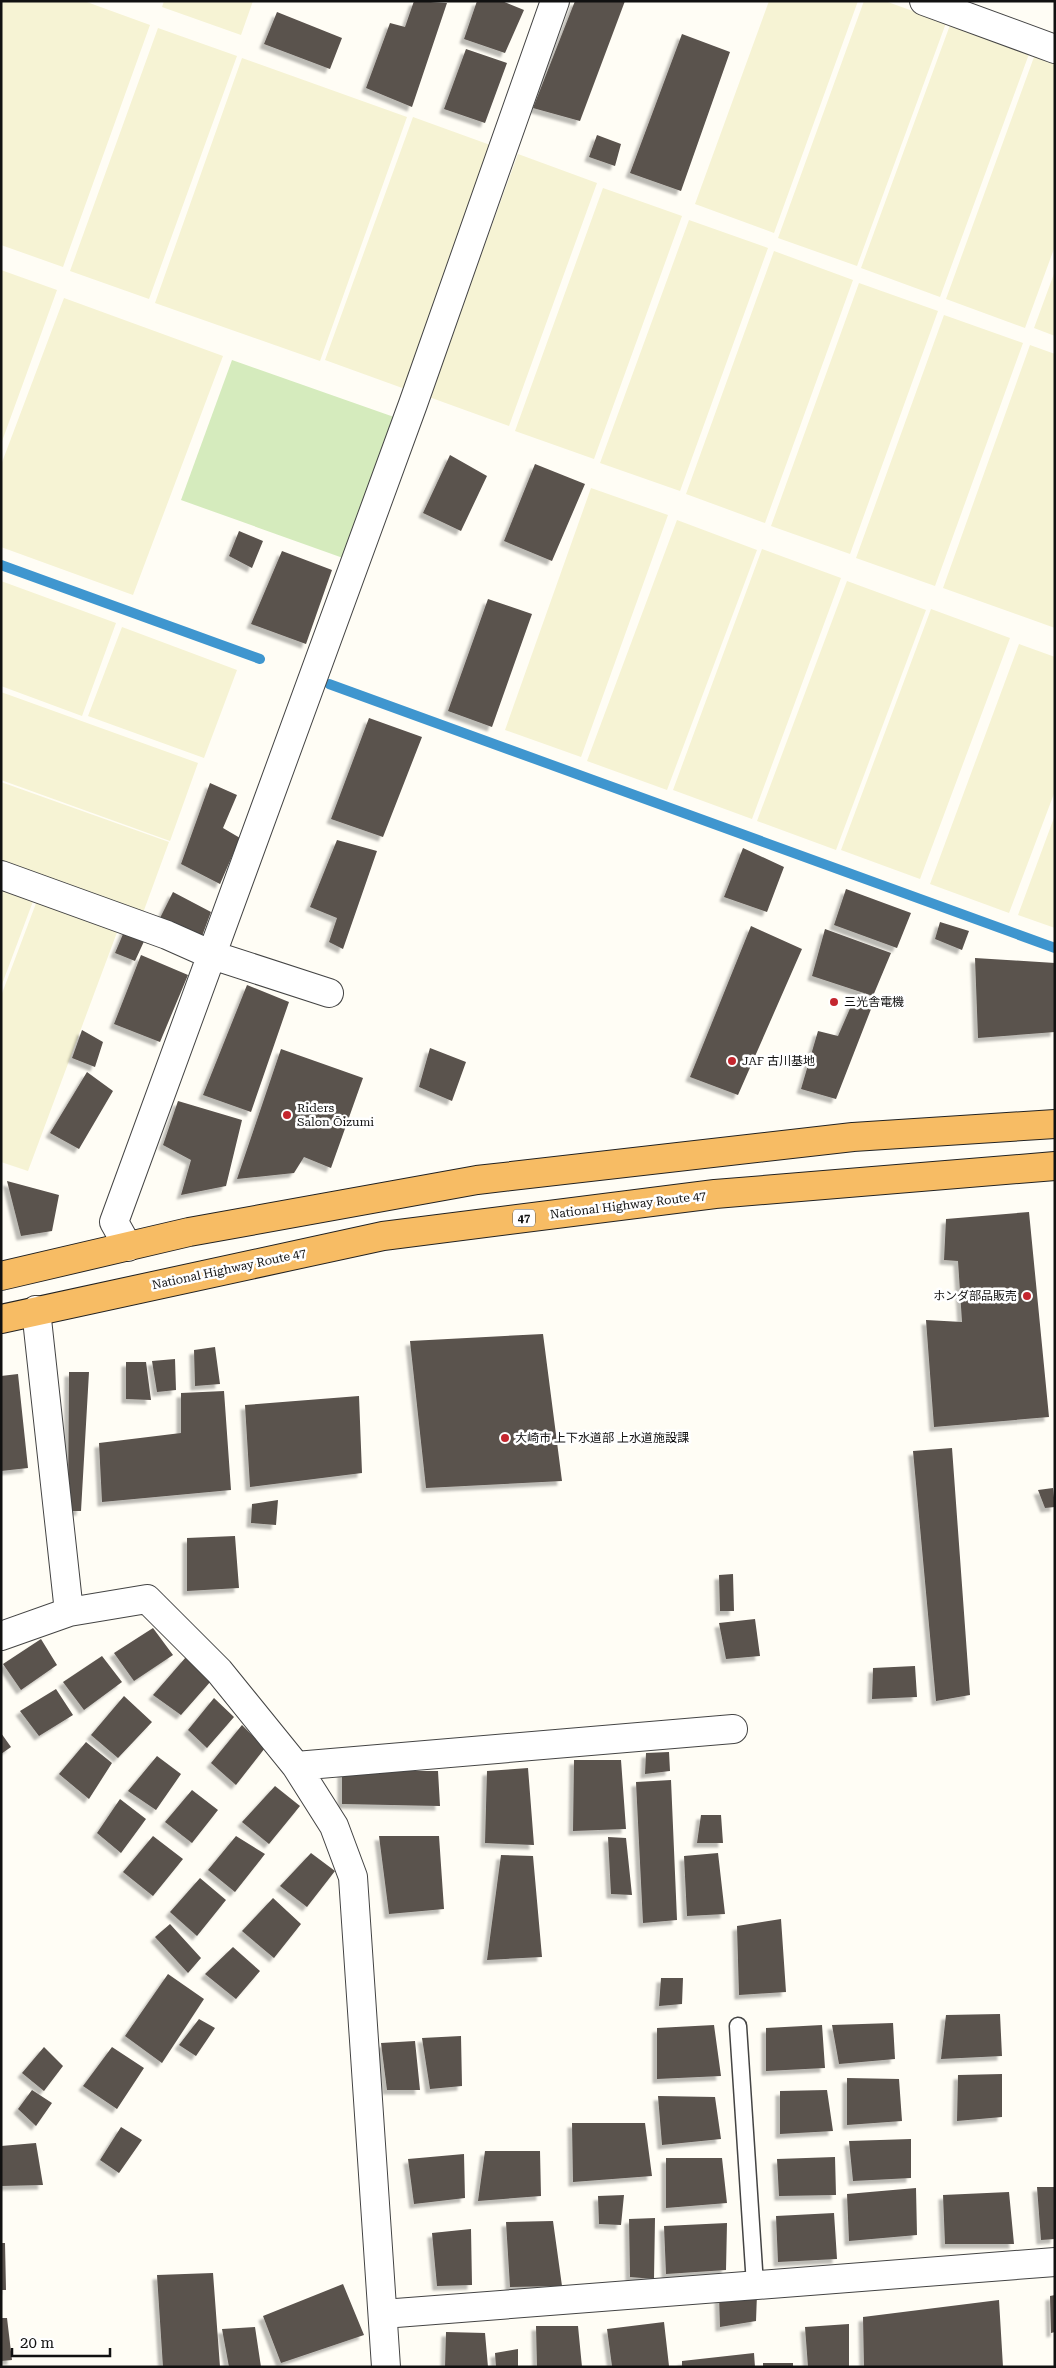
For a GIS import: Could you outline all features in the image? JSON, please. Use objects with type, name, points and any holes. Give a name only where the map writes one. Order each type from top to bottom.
[{"type":"highway","points":[[1,1276],[189,1232],[477,1180],[853,1137],[1055,1124]]},
{"type":"highway","name":"National Highway Route 47","points":[[1,1319],[383,1236],[715,1194],[1055,1166]]},
{"type":"street","points":[[128,1247],[114,1222],[416,394],[555,1]]},
{"type":"street","points":[[936,4],[1055,49]]},
{"type":"street","points":[[1,875],[166,935],[212,955],[329,993]]},
{"type":"street","points":[[36,1310],[69,1612]]},
{"type":"street","points":[[1,1636],[69,1612],[147,1599],[218,1671],[296,1766],[334,1826],[353,1877],[384,2314],[386,2367]]},
{"type":"street","points":[[296,1766],[733,1729]]},
{"type":"street","points":[[384,2314],[1055,2262]]},
{"type":"lane","points":[[738,2026],[754,2285]]},
{"type":"shaded area","points":[[1,1],[84,1],[150,25],[63,267],[1,245]]},
{"type":"shaded area","points":[[164,1],[253,1],[241,35],[162,7]]},
{"type":"shaded area","points":[[769,1],[858,1],[774,233],[695,204]]},
{"type":"shaded area","points":[[864,1],[885,1],[946,23],[857,266],[778,238]]},
{"type":"shaded area","points":[[950,25],[1029,54],[940,297],[861,268]]},
{"type":"shaded area","points":[[158,28],[237,56],[149,299],[70,271]]},
{"type":"shaded area","points":[[1034,57],[1055,64],[1055,246],[1025,328],[946,299]]},
{"type":"shaded area","points":[[242,58],[407,117],[320,361],[155,303]]},
{"type":"shaded area","points":[[413,117],[493,146],[405,389],[325,360]]},
{"type":"shaded area","points":[[518,154],[597,183],[509,426],[429,397]]},
{"type":"shaded area","points":[[603,188],[682,216],[594,459],[515,431]]},
{"type":"shaded area","points":[[689,220],[768,248],[680,491],[600,463]]},
{"type":"shaded area","points":[[774,251],[853,280],[765,523],[686,494]]},
{"type":"shaded area","points":[[1,270],[57,290],[1,444]]},
{"type":"shaded area","points":[[1055,271],[1055,336],[1034,328]]},
{"type":"shaded area","points":[[859,283],[938,311],[850,554],[771,526]]},
{"type":"shaded area","points":[[64,298],[223,356],[133,595],[1,547],[1,465]]},
{"type":"shaded area","points":[[944,315],[1023,343],[935,586],[856,558]]},
{"type":"shaded area","points":[[1030,345],[1055,354],[1055,628],[943,588]]},
{"type":"shaded area","points":[[591,488],[668,515],[581,757],[505,730]]},
{"type":"shaded area","points":[[677,520],[757,550],[667,790],[587,761]]},
{"type":"shaded area","points":[[762,549],[841,578],[752,819],[673,790]]},
{"type":"shaded area","points":[[1,581],[116,623],[82,716],[1,686]]},
{"type":"shaded area","points":[[847,581],[926,610],[836,850],[757,821]]},
{"type":"shaded area","points":[[931,609],[1010,638],[920,879],[841,850]]},
{"type":"shaded area","points":[[122,627],[237,670],[204,758],[88,716]]},
{"type":"shaded area","points":[[1019,644],[1055,657],[1055,791],[1009,913],[930,884]]},
{"type":"shaded area","points":[[1,692],[198,763],[170,841],[1,780]]},
{"type":"shaded area","points":[[1,782],[169,842],[143,913],[1,862]]},
{"type":"shaded area","points":[[1055,815],[1055,928],[1018,915]]},
{"type":"shaded area","points":[[1,884],[35,896],[1,987]]},
{"type":"shaded area","points":[[38,898],[119,927],[28,1171],[1,1162],[1,996]]},
{"type":"green space","points":[[232,360],[394,417],[343,558],[181,500]]},
{"type":"building","points":[[414,1],[447,3],[412,107],[366,88],[390,23],[405,27]]},
{"type":"building","points":[[477,1],[502,1],[524,10],[505,53],[464,39]]},
{"type":"building","points":[[575,1],[625,1],[580,121],[533,108]]},
{"type":"building","points":[[277,12],[342,38],[330,69],[264,44]]},
{"type":"building","points":[[682,34],[730,52],[681,191],[630,173]]},
{"type":"building","points":[[466,49],[507,63],[485,123],[444,109]]},
{"type":"building","points":[[597,135],[621,144],[615,166],[589,157]]},
{"type":"building","points":[[450,455],[487,476],[461,531],[423,513]]},
{"type":"building","points":[[535,464],[585,484],[552,561],[504,541]]},
{"type":"building","points":[[239,531],[263,541],[252,568],[229,556]]},
{"type":"building","points":[[282,551],[332,570],[306,644],[251,624]]},
{"type":"building","points":[[488,599],[532,614],[492,727],[448,711]]},
{"type":"building","points":[[369,718],[422,737],[383,837],[331,819]]},
{"type":"building","points":[[210,783],[237,795],[223,828],[240,838],[220,884],[181,864]]},
{"type":"building","points":[[337,840],[377,851],[343,949],[329,942],[337,918],[310,907]]},
{"type":"building","points":[[743,848],[784,867],[767,912],[724,897]]},
{"type":"building","points":[[846,889],[911,913],[897,948],[834,925]]},
{"type":"building","points":[[173,892],[211,912],[201,939],[157,924]]},
{"type":"building","points":[[940,922],[969,931],[962,950],[935,939]]},
{"type":"building","points":[[751,926],[802,949],[738,1095],[690,1077]]},
{"type":"building","points":[[126,927],[146,937],[135,961],[115,953]]},
{"type":"building","points":[[825,929],[891,953],[873,996],[812,976]]},
{"type":"building","points":[[141,955],[188,975],[160,1042],[114,1024]]},
{"type":"building","points":[[975,958],[1055,963],[1055,1032],[978,1038]]},
{"type":"building","points":[[247,985],[289,1002],[251,1112],[203,1095]]},
{"type":"building","points":[[855,997],[873,1004],[836,1099],[801,1089],[818,1031],[838,1036]]},
{"type":"building","points":[[82,1030],[103,1042],[95,1067],[72,1058]]},
{"type":"building","points":[[430,1048],[466,1062],[452,1101],[419,1087]]},
{"type":"building","points":[[281,1049],[363,1078],[331,1168],[304,1157],[294,1173],[237,1179]]},
{"type":"building","points":[[87,1072],[113,1091],[79,1149],[50,1133]]},
{"type":"building","points":[[178,1101],[242,1120],[226,1186],[181,1195],[191,1160],[163,1145]]},
{"type":"building","points":[[7,1181],[59,1195],[52,1231],[21,1236]]},
{"type":"building","points":[[1029,1212],[1049,1417],[934,1427],[926,1320],[962,1322],[958,1261],[944,1260],[946,1219]]},
{"type":"building","points":[[543,1334],[562,1481],[426,1488],[410,1341]]},
{"type":"building","points":[[215,1347],[220,1384],[195,1386],[194,1350]]},
{"type":"building","points":[[175,1359],[176,1390],[157,1392],[152,1361]]},
{"type":"building","points":[[126,1362],[146,1362],[151,1400],[126,1399]]},
{"type":"building","points":[[69,1372],[89,1372],[81,1511],[68,1511]]},
{"type":"building","points":[[18,1374],[28,1468],[1,1471],[1,1376]]},
{"type":"building","points":[[224,1391],[231,1490],[102,1502],[99,1443],[181,1433],[181,1393]]},
{"type":"building","points":[[359,1396],[362,1473],[250,1487],[245,1405]]},
{"type":"building","points":[[952,1448],[970,1695],[936,1701],[913,1451]]},
{"type":"building","points":[[1053,1488],[1055,1507],[1045,1508],[1038,1490]]},
{"type":"building","points":[[278,1500],[276,1525],[251,1523],[252,1504]]},
{"type":"building","points":[[235,1536],[239,1588],[187,1591],[187,1538]]},
{"type":"building","points":[[733,1574],[734,1611],[720,1611],[719,1575]]},
{"type":"building","points":[[755,1619],[760,1656],[726,1659],[719,1623]]},
{"type":"building","points":[[153,1628],[173,1655],[134,1681],[114,1653]]},
{"type":"building","points":[[41,1639],[57,1665],[21,1690],[3,1664]]},
{"type":"building","points":[[102,1656],[122,1682],[84,1710],[63,1682]]},
{"type":"building","points":[[186,1657],[211,1681],[181,1715],[153,1695]]},
{"type":"building","points":[[915,1666],[917,1697],[872,1699],[873,1668]]},
{"type":"building","points":[[56,1689],[73,1715],[39,1736],[20,1711]]},
{"type":"building","points":[[124,1696],[152,1722],[118,1758],[91,1735]]},
{"type":"building","points":[[214,1698],[234,1717],[207,1748],[188,1730]]},
{"type":"building","points":[[242,1725],[265,1748],[236,1785],[211,1763]]},
{"type":"building","points":[[1,1733],[11,1747],[1,1754]]},
{"type":"building","points":[[86,1742],[112,1763],[89,1799],[59,1774]]},
{"type":"building","points":[[669,1752],[670,1771],[645,1774],[646,1753]]},
{"type":"building","points":[[157,1756],[181,1774],[156,1810],[128,1791]]},
{"type":"building","points":[[574,1760],[621,1760],[626,1829],[573,1831]]},
{"type":"building","points":[[528,1768],[534,1845],[485,1843],[487,1771]]},
{"type":"building","points":[[342,1771],[438,1771],[440,1806],[342,1804]]},
{"type":"building","points":[[671,1780],[677,1920],[643,1923],[636,1782]]},
{"type":"building","points":[[275,1786],[300,1806],[269,1844],[242,1822]]},
{"type":"building","points":[[192,1790],[218,1810],[192,1843],[165,1822]]},
{"type":"building","points":[[120,1799],[146,1819],[121,1853],[97,1833]]},
{"type":"building","points":[[701,1815],[721,1815],[723,1843],[697,1843]]},
{"type":"building","points":[[153,1836],[183,1859],[153,1896],[123,1872]]},
{"type":"building","points":[[236,1836],[265,1854],[235,1892],[208,1870]]},
{"type":"building","points":[[379,1836],[439,1836],[444,1909],[389,1914]]},
{"type":"building","points":[[608,1837],[626,1838],[632,1895],[611,1894]]},
{"type":"building","points":[[311,1853],[335,1871],[307,1907],[280,1886]]},
{"type":"building","points":[[718,1853],[725,1914],[687,1916],[684,1856]]},
{"type":"building","points":[[501,1855],[533,1856],[542,1957],[487,1960]]},
{"type":"building","points":[[200,1878],[226,1900],[197,1936],[170,1912]]},
{"type":"building","points":[[273,1898],[301,1924],[274,1958],[242,1931]]},
{"type":"building","points":[[781,1919],[786,1992],[739,1995],[737,1926]]},
{"type":"building","points":[[170,1924],[201,1958],[188,1973],[155,1937]]},
{"type":"building","points":[[233,1947],[260,1971],[236,1999],[205,1974]]},
{"type":"building","points":[[168,1974],[204,1999],[162,2063],[125,2036]]},
{"type":"building","points":[[661,1978],[683,1978],[682,2004],[659,2006]]},
{"type":"building","points":[[1000,2014],[1002,2056],[941,2059],[946,2015]]},
{"type":"building","points":[[199,2019],[215,2028],[196,2056],[179,2045]]},
{"type":"building","points":[[893,2023],[895,2059],[839,2064],[832,2025]]},
{"type":"building","points":[[714,2025],[721,2076],[657,2079],[657,2028]]},
{"type":"building","points":[[822,2025],[825,2068],[766,2071],[766,2028]]},
{"type":"building","points":[[461,2036],[462,2086],[430,2089],[422,2038]]},
{"type":"building","points":[[415,2041],[420,2090],[387,2090],[381,2043]]},
{"type":"building","points":[[44,2047],[63,2066],[44,2091],[22,2073]]},
{"type":"building","points":[[112,2047],[144,2068],[117,2109],[83,2086]]},
{"type":"building","points":[[1002,2074],[1002,2117],[957,2121],[958,2075]]},
{"type":"building","points":[[847,2078],[899,2079],[902,2121],[847,2125]]},
{"type":"building","points":[[32,2090],[52,2103],[36,2126],[18,2109]]},
{"type":"building","points":[[827,2090],[833,2131],[780,2134],[780,2091]]},
{"type":"building","points":[[658,2096],[715,2097],[721,2139],[662,2145]]},
{"type":"building","points":[[572,2123],[645,2123],[652,2176],[573,2182]]},
{"type":"building","points":[[121,2127],[142,2140],[119,2173],[100,2160]]},
{"type":"building","points":[[911,2139],[911,2178],[853,2181],[849,2141]]},
{"type":"building","points":[[36,2143],[43,2185],[1,2186],[1,2146]]},
{"type":"building","points":[[485,2151],[540,2151],[541,2196],[478,2201]]},
{"type":"building","points":[[464,2154],[465,2198],[414,2204],[408,2159]]},
{"type":"building","points":[[835,2157],[836,2195],[779,2196],[777,2159]]},
{"type":"building","points":[[666,2158],[722,2158],[727,2203],[666,2208]]},
{"type":"building","points":[[1037,2187],[1055,2187],[1055,2239],[1041,2240]]},
{"type":"building","points":[[916,2188],[917,2235],[849,2241],[847,2194]]},
{"type":"building","points":[[1009,2192],[1014,2244],[945,2244],[943,2195]]},
{"type":"building","points":[[624,2195],[621,2225],[599,2224],[598,2196]]},
{"type":"building","points":[[834,2213],[837,2259],[778,2262],[776,2216]]},
{"type":"building","points":[[655,2218],[654,2279],[630,2277],[629,2219]]},
{"type":"building","points":[[553,2221],[562,2286],[510,2287],[506,2222]]},
{"type":"building","points":[[727,2223],[726,2270],[666,2274],[664,2226]]},
{"type":"building","points":[[471,2229],[472,2285],[437,2286],[432,2233]]},
{"type":"building","points":[[1,2243],[5,2243],[6,2290],[1,2290]]},
{"type":"building","points":[[213,2273],[220,2367],[163,2367],[157,2275]]},
{"type":"building","points":[[343,2284],[364,2335],[281,2363],[263,2316]]},
{"type":"building","points":[[757,2294],[756,2321],[720,2327],[719,2296]]},
{"type":"building","points":[[1055,2295],[1055,2332],[1051,2333],[1050,2296]]},
{"type":"building","points":[[999,2300],[1003,2367],[864,2367],[863,2317]]},
{"type":"building","points":[[1,2318],[7,2318],[12,2360],[1,2361]]},
{"type":"building","points":[[664,2322],[669,2366],[612,2366],[607,2329]]},
{"type":"building","points":[[849,2324],[849,2367],[808,2367],[805,2327]]},
{"type":"building","points":[[536,2326],[578,2326],[582,2367],[537,2367]]},
{"type":"building","points":[[255,2327],[261,2367],[229,2367],[222,2329]]},
{"type":"building","points":[[446,2332],[485,2333],[488,2367],[445,2367]]},
{"type":"building","points":[[518,2349],[518,2367],[496,2367],[495,2353]]},
{"type":"building","points":[[754,2353],[755,2367],[682,2367],[682,2361]]},
{"type":"building","points":[[763,2363],[793,2363],[793,2367],[763,2367]]},
{"type":"waterway","points":[[1,565],[260,659]]},
{"type":"waterway","points":[[329,684],[1055,948]]},
{"type":"place","name":"三光舎電機","points":[[834,1002]]},
{"type":"place","name":"JAF 古川基地","points":[[732,1061]]},
{"type":"place","name":"Riders Salon Ōizumi","points":[[287,1115]]},
{"type":"place","name":"ホンダ部品販売","points":[[1027,1296]]},
{"type":"place","name":"大崎市 上下水道部 上水道施設課","points":[[505,1438]]}]
